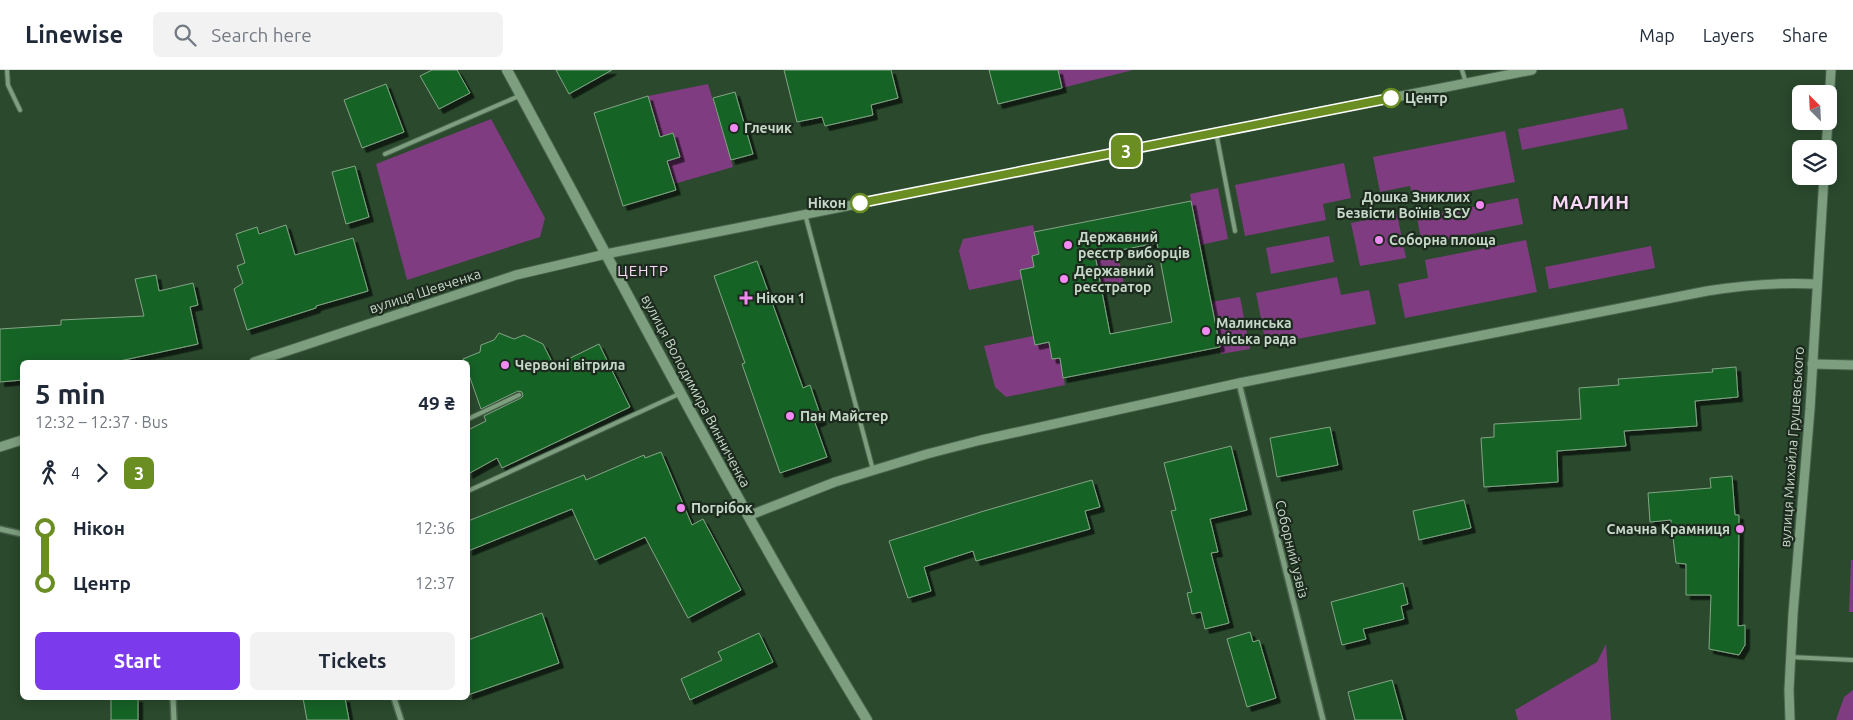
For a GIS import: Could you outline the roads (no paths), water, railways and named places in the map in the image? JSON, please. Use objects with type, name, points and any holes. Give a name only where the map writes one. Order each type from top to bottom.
[{"type":"main road","name":"вулиця Володимира Винниченка","points":[[507,70],[792,596],[867,720]]},
{"type":"street","name":"вулиця Шевченка","points":[[260,360],[516,276],[606,254],[1532,70]]},
{"type":"street","points":[[1830,85],[1831,70]]},
{"type":"street","name":"вулиця Михайла Грушевського","points":[[1790,720],[1790,657],[1810,409],[1823,185]]},
{"type":"street","points":[[748,516],[799,494],[873,470],[981,440],[1239,383],[1707,292],[1759,284],[1788,282],[1817,284]]},
{"type":"street","points":[[1812,364],[1853,365]]},
{"type":"street","name":"Соборний узвіз","points":[[1239,383],[1322,720]]},
{"type":"street","points":[[0,447],[20,441]]},
{"type":"street","points":[[0,530],[20,534]]},
{"type":"street","points":[[173,700],[174,720]]},
{"type":"street","points":[[395,700],[401,720]]},
{"type":"lane","points":[[7,70],[8,85],[20,110]]},
{"type":"lane","points":[[1462,70],[1466,83]]},
{"type":"lane","points":[[385,154],[521,95]]},
{"type":"lane","points":[[1216,132],[1235,231]]},
{"type":"lane","points":[[805,214],[873,470]]},
{"type":"lane","points":[[470,490],[682,393]]},
{"type":"lane","points":[[470,418],[519,395]]},
{"type":"lane","points":[[1790,657],[1853,660]]},
{"type":"place","name":"Центр","points":[[1391,98]]},
{"type":"place","name":"Глечик","points":[[734,128]]},
{"type":"place","name":"Нікон","points":[[860,203]]},
{"type":"place","name":"Дошка Зниклих Безвісти Воїнів ЗСУ","points":[[1480,205]]},
{"type":"place","name":"Соборна площа","points":[[1379,240]]},
{"type":"place","name":"Державний реєстр виборців","points":[[1068,245]]},
{"type":"place","name":"Державний реєстратор","points":[[1064,279]]},
{"type":"place","name":"Нікон 1","points":[[746,298]]},
{"type":"place","name":"Малинська міська рада","points":[[1206,331]]},
{"type":"place","name":"Червоні вітрила","points":[[505,365]]},
{"type":"place","name":"Пан Майстер","points":[[790,416]]},
{"type":"place","name":"Погрібок","points":[[681,508]]},
{"type":"place","name":"Смачна Крамниця","points":[[1740,529]]},
{"type":"district","name":"МАЛИН","points":[[1591,202]]},
{"type":"district","name":"ЦЕНТР","points":[[643,270]]}]
